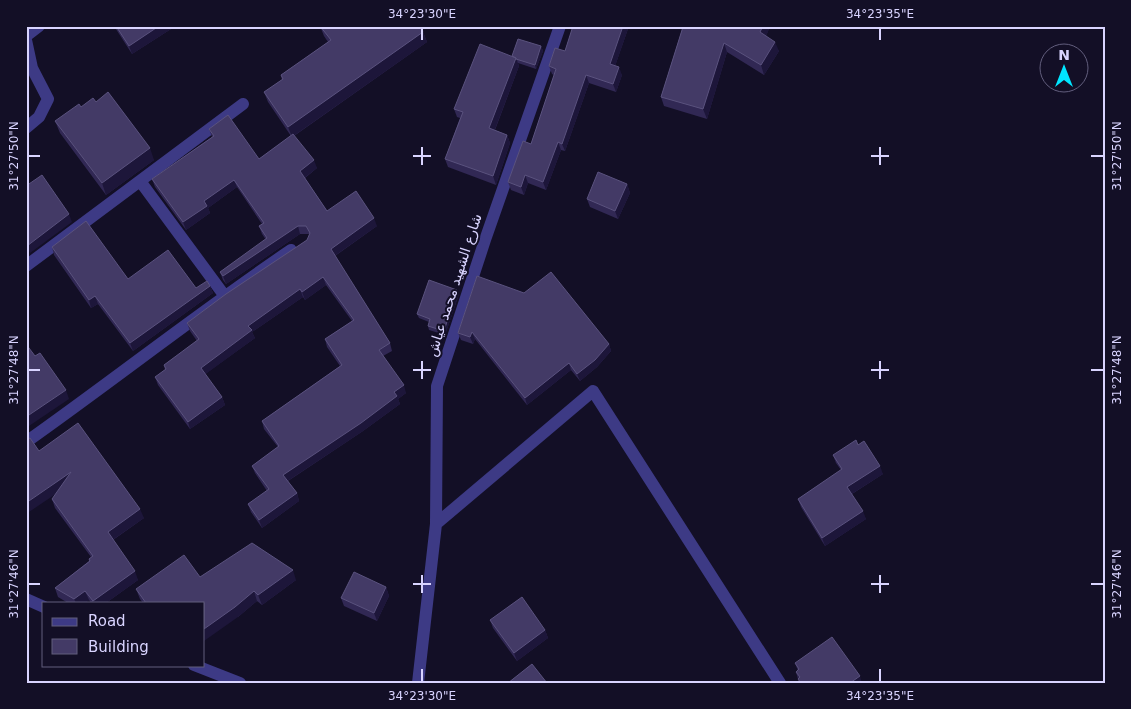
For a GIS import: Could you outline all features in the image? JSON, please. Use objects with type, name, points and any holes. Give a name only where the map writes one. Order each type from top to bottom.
[{"type":"street","points":[[26,36],[39,26]]},
{"type":"street","name":"شارع الشهيد محمد عياش","points":[[418,683],[436,524],[437,386],[485,240],[560,26]]},
{"type":"street","points":[[26,40],[32,68],[48,99],[39,117],[26,128]]},
{"type":"street","points":[[26,266],[243,104]]},
{"type":"street","points":[[140,181],[224,295]]},
{"type":"street","points":[[26,442],[116,378],[224,295],[305,241]]},
{"type":"street","points":[[436,524],[592,390],[780,683]]},
{"type":"street","points":[[26,598],[42,606]]},
{"type":"street","points":[[197,666],[240,683]]},
{"type":"building","points":[[116,26],[159,26],[129,46]]},
{"type":"building","points":[[320,26],[419,26],[423,32],[288,127],[264,92],[283,79],[281,75],[331,40]]},
{"type":"building","points":[[573,26],[623,26],[610,64],[619,67],[613,84],[586,75],[562,144],[558,142],[543,182],[525,175],[521,187],[508,182],[523,141],[531,144],[556,69],[549,66],[555,48],[565,51]]},
{"type":"building","points":[[682,26],[763,26],[760,32],[775,42],[761,65],[724,43],[703,109],[661,97]]},
{"type":"building","points":[[518,39],[541,46],[535,65],[512,56]]},
{"type":"building","points":[[480,44],[516,58],[489,128],[507,135],[493,176],[445,159],[463,112],[454,109]]},
{"type":"building","points":[[108,92],[150,148],[102,183],[55,121],[79,104],[81,107],[93,98],[96,102]]},
{"type":"building","points":[[228,115],[259,159],[293,134],[314,160],[300,171],[327,211],[356,191],[374,218],[331,249],[390,343],[379,350],[404,385],[394,392],[397,396],[361,423],[283,475],[297,493],[259,520],[248,504],[269,489],[252,466],[279,446],[262,421],[342,365],[325,339],[354,320],[323,277],[302,292],[300,289],[248,326],[252,330],[201,368],[222,397],[188,422],[155,377],[166,369],[164,365],[199,339],[187,323],[226,294],[307,240],[310,233],[306,226],[298,226],[223,276],[220,272],[267,238],[259,226],[264,223],[234,180],[204,201],[207,206],[183,222],[152,179],[214,136],[209,129]]},
{"type":"building","points":[[598,172],[627,184],[615,211],[587,199]]},
{"type":"building","points":[[42,175],[69,214],[27,246],[26,186]]},
{"type":"building","points":[[86,221],[128,279],[168,250],[196,288],[207,281],[210,286],[130,343],[95,296],[89,300],[52,247]]},
{"type":"building","points":[[551,272],[609,344],[595,360],[577,374],[569,363],[525,398],[472,332],[470,337],[458,333],[477,276],[524,293]]},
{"type":"building","points":[[429,280],[457,290],[444,331],[428,326],[430,319],[417,314]]},
{"type":"building","points":[[26,344],[35,356],[40,353],[66,390],[26,417]]},
{"type":"building","points":[[78,423],[140,509],[108,532],[135,571],[93,601],[85,591],[74,599],[55,588],[90,561],[89,559],[93,556],[52,499],[71,472],[26,503],[26,440],[30,438],[39,451]]},
{"type":"building","points":[[856,440],[858,445],[864,441],[880,466],[847,487],[863,511],[822,538],[798,499],[842,469],[833,455]]},
{"type":"building","points":[[252,543],[293,570],[258,595],[254,591],[205,628],[205,602],[145,602],[136,589],[184,555],[200,577]]},
{"type":"building","points":[[354,572],[386,587],[374,613],[341,598]]},
{"type":"building","points":[[522,597],[545,630],[514,653],[490,620]]},
{"type":"building","points":[[832,637],[860,676],[850,683],[801,683],[798,679],[800,677],[796,672],[799,669],[795,663]]},
{"type":"building","points":[[532,664],[547,683],[508,683]]}]
